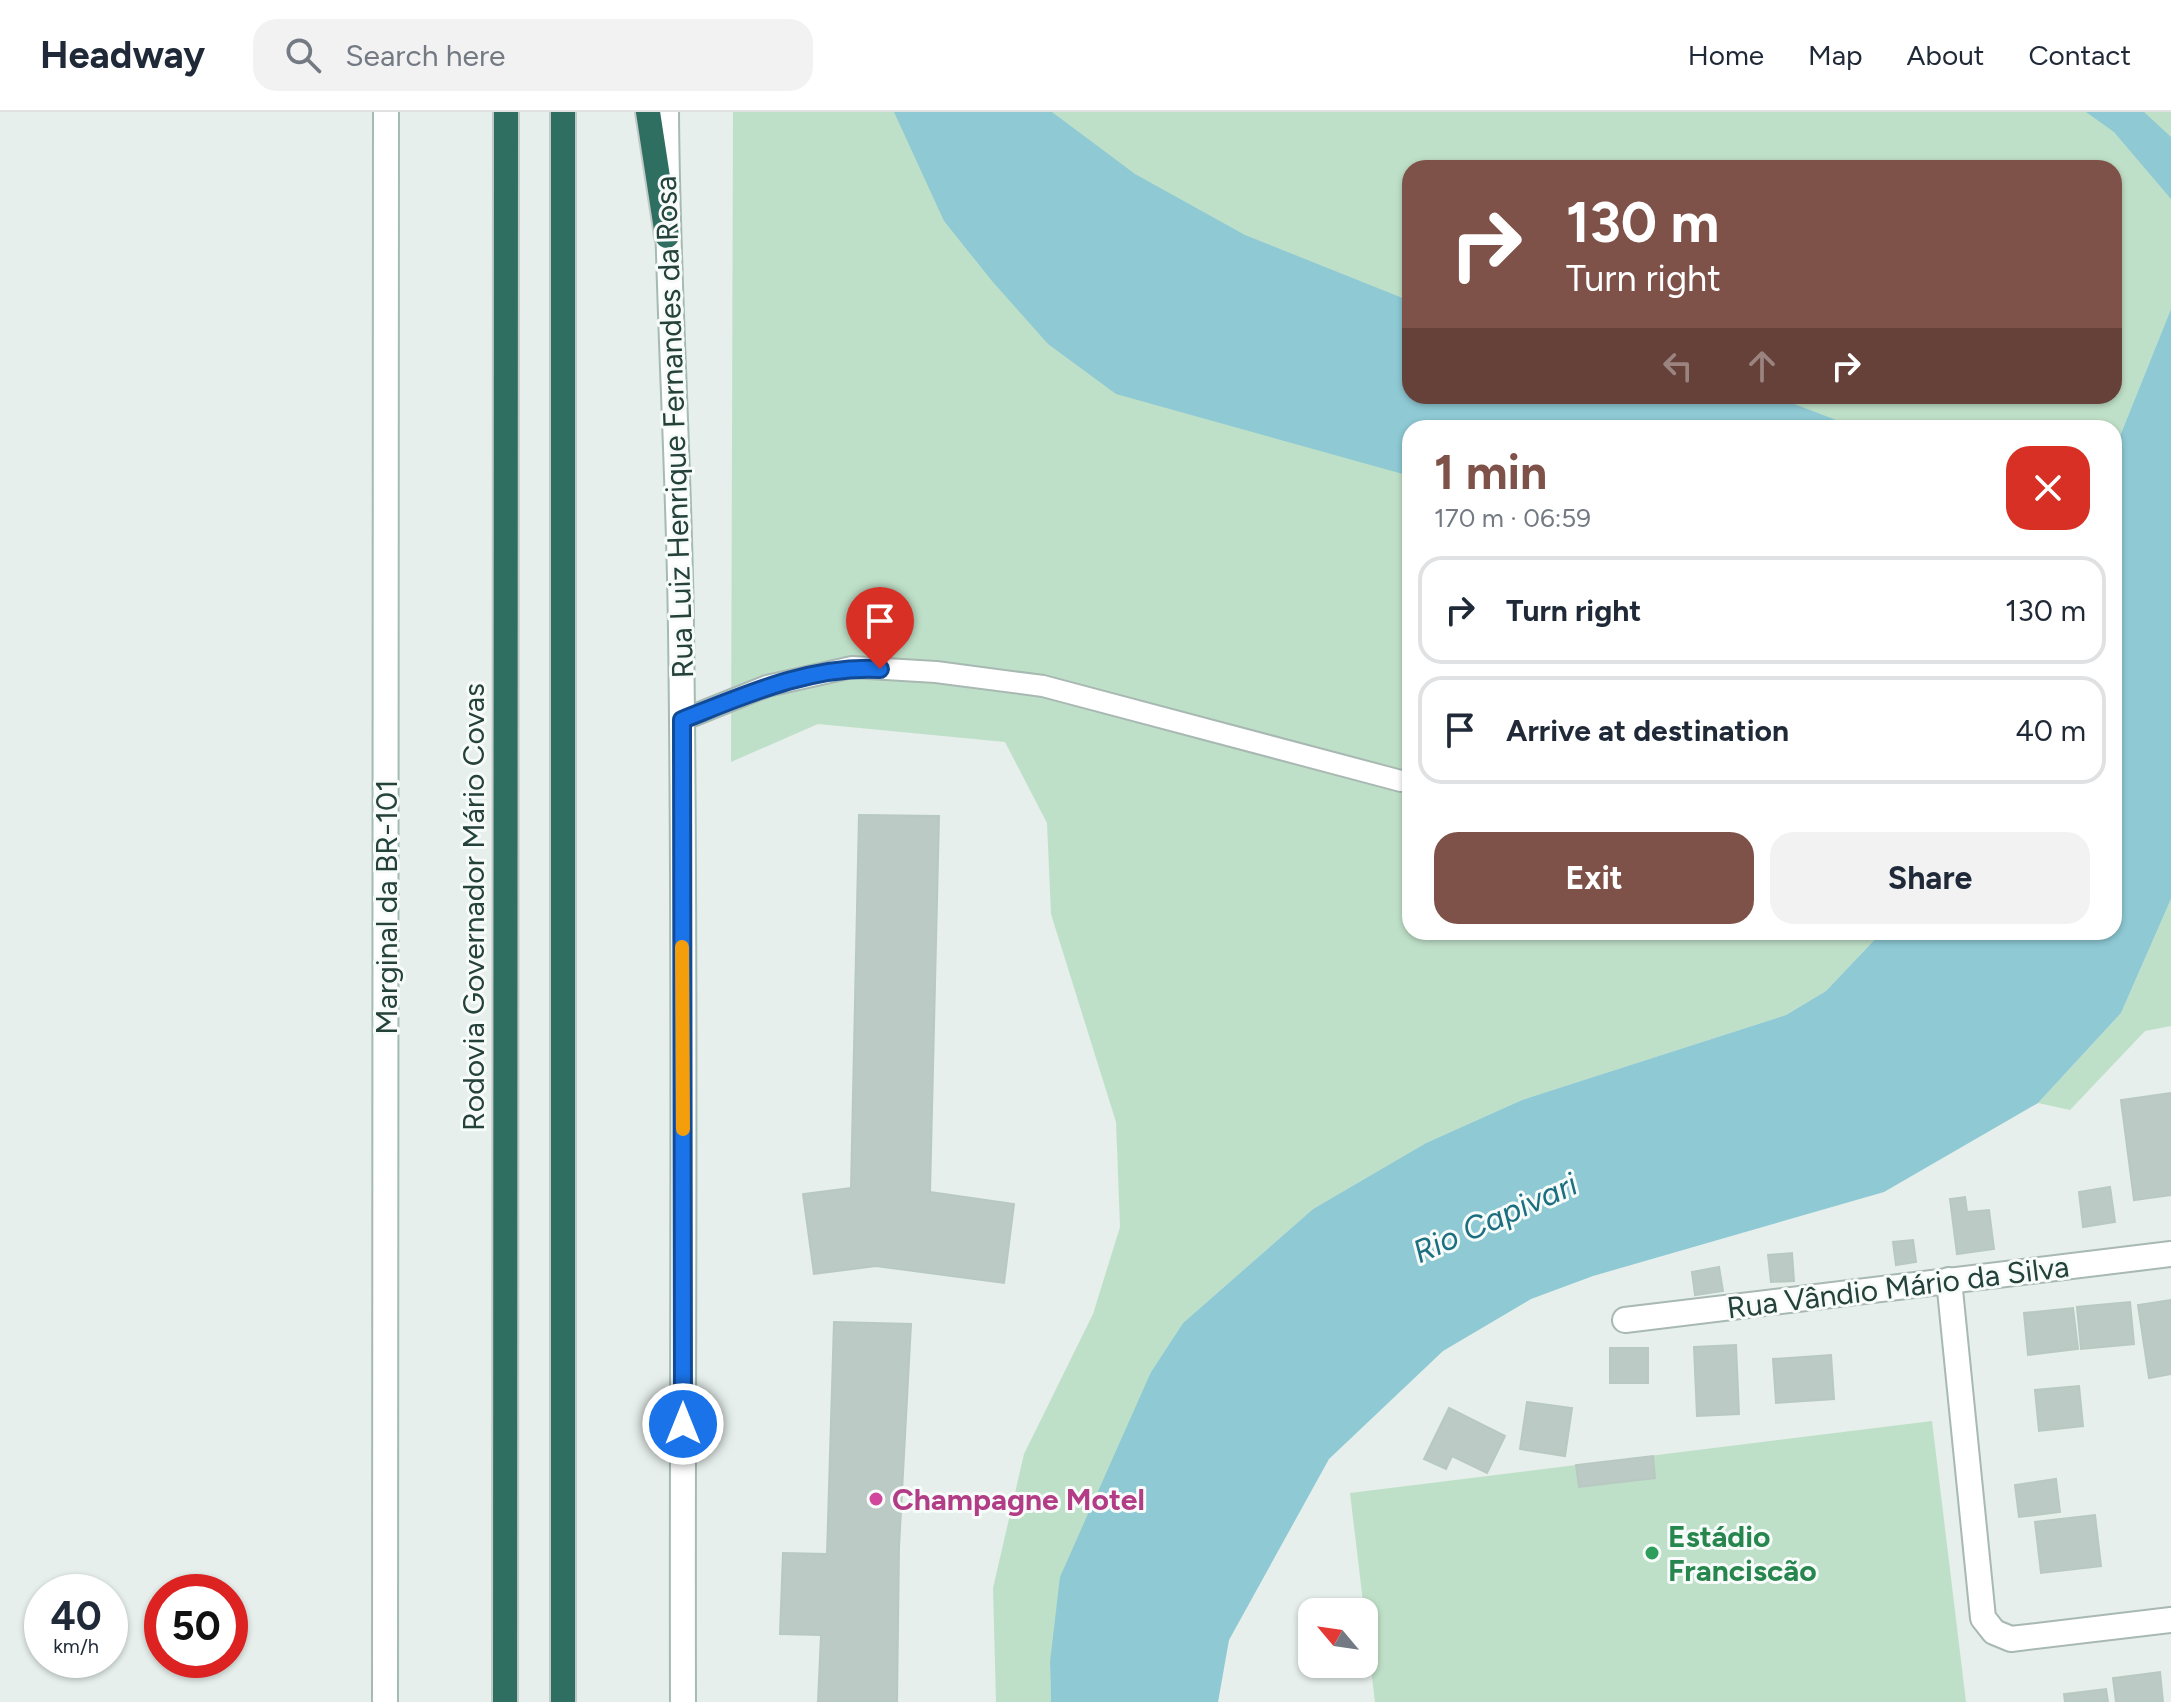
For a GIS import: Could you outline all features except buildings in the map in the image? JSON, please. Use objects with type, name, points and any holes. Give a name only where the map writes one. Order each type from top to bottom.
[{"type":"highway","name":"Rodovia Governador Mário Covas","points":[[505,1702],[506,112]]},
{"type":"highway","points":[[563,112],[563,1702]]},
{"type":"highway","points":[[648,112],[667,236]]},
{"type":"main road","name":"Marginal da BR-101","points":[[385,1702],[386,112]]},
{"type":"main road","name":"Rua Luiz Henrique Fernandes da Rosa","points":[[666,112],[682,720],[683,1702]]},
{"type":"main road","name":"Rua Vândio Mário da Silva","points":[[1625,1320],[2171,1254]]},
{"type":"main road","points":[[1949,1280],[1983,1618],[1994,1632],[2011,1639],[2171,1620]]},
{"type":"lane","points":[[682,720],[767,686],[852,667],[936,672],[1043,686],[1401,781]]},
{"type":"green space","points":[[733,112],[2171,112],[2171,309],[2122,431],[2122,420],[1402,420],[1402,940],[1874,940],[1826,991],[1786,1015],[1522,1100],[1426,1143],[1313,1209],[1183,1323],[1151,1372],[1050,1662],[1051,1702],[996,1702],[993,1588],[1024,1454],[1093,1314],[1120,1227],[1116,1122],[1051,914],[1047,823],[1005,742],[818,724],[731,762]]},
{"type":"green space","points":[[2171,899],[2171,1026],[2145,1031],[2070,1110],[2038,1103],[2121,1013]]},
{"type":"green space","name":"Estádio Franciscão","points":[[1932,1421],[1966,1702],[1375,1702],[1372,1678],[1378,1678],[1378,1598],[1363,1598],[1350,1493]]},
{"type":"water","points":[[894,112],[1052,112],[1135,174],[1245,235],[1402,298],[1402,404],[1794,404],[1836,420],[1402,420],[1402,474],[1116,394],[1048,344],[944,221]]},
{"type":"water","points":[[2086,112],[2144,112],[2171,137],[2171,199],[2114,132]]},
{"type":"water","name":"Rio Capivari","points":[[2171,309],[2171,899],[2121,1013],[2038,1103],[1884,1192],[1593,1276],[1531,1299],[1443,1351],[1329,1459],[1229,1640],[1218,1702],[1051,1702],[1050,1662],[1060,1577],[1151,1372],[1183,1323],[1313,1209],[1426,1143],[1522,1100],[1786,1015],[1826,991],[1874,940],[2122,940],[2122,431]]},
{"type":"slow traffic","points":[[682,947],[683,1129]]},
{"type":"place","name":"Champagne Motel","points":[[876,1499]]},
{"type":"place","name":"Estádio Franciscão","points":[[1652,1553]]},
{"type":"route","points":[[683,1424],[682,720],[767,686],[852,667],[880,669]]}]
